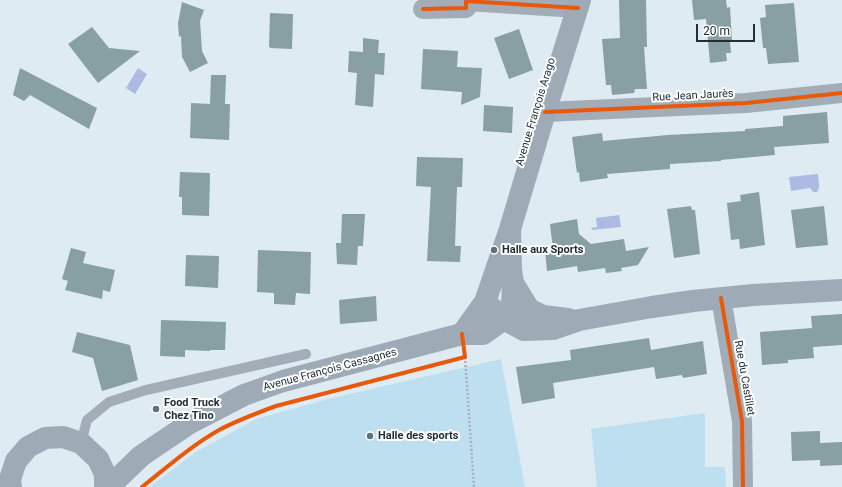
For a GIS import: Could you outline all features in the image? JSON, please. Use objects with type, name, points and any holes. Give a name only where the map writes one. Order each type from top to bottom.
[{"type":"main road","name":"Avenue François Arago","points":[[485,302],[510,229],[579,4]]},
{"type":"main road","points":[[508,312],[513,283],[511,270],[510,229]]},
{"type":"main road","points":[[513,283],[529,309],[543,316]]},
{"type":"main road","points":[[508,312],[524,330],[553,329],[579,320],[652,307],[721,298],[842,290]]},
{"type":"main road","points":[[462,334],[485,302],[527,318],[543,316],[579,320]]},
{"type":"main road","name":"Avenue François Cassagnes","points":[[109,487],[141,456],[190,423],[244,395],[283,381],[462,334],[483,334],[508,312]]},
{"type":"main road","points":[[11,487],[10,479],[16,461],[28,447],[45,438],[63,437],[81,443],[98,459],[105,474],[105,487]]},
{"type":"main road","name":"Avenue François Cassagnes","points":[[98,459],[141,456]]},
{"type":"street","points":[[423,9],[466,8],[466,2],[579,4]]},
{"type":"street","name":"Rue Jean Jaurès","points":[[545,112],[746,103],[842,93]]},
{"type":"street","name":"Rue du Castillet","points":[[721,298],[742,421],[743,487]]},
{"type":"lane","points":[[81,443],[87,420],[109,402],[146,390],[306,354]]},
{"type":"path","points":[[462,334],[474,487]]},
{"type":"path","points":[[457,359],[465,357]]},
{"type":"shaded area","points":[[138,68],[147,74],[135,94],[126,88]]},
{"type":"shaded area","points":[[818,174],[819,186],[817,192],[813,192],[810,188],[791,191],[789,177]]},
{"type":"shaded area","points":[[619,215],[621,227],[592,230],[591,228],[597,227],[596,218]]},
{"type":"shaded area","name":"Halle des sports","points":[[501,359],[525,487],[150,487],[194,453],[256,419],[328,399]]},
{"type":"shaded area","points":[[705,413],[705,467],[725,467],[726,487],[597,487],[591,429]]},
{"type":"building","points":[[619,0],[646,0],[647,47],[644,47],[647,89],[635,89],[634,93],[612,95],[611,85],[606,85],[602,39],[620,38]]},
{"type":"building","points":[[692,0],[726,0],[727,8],[730,7],[732,41],[730,42],[731,53],[726,53],[727,61],[710,63],[706,19],[694,20]]},
{"type":"building","points":[[182,2],[204,10],[200,21],[202,51],[208,63],[190,72],[182,57],[181,36],[179,37],[178,23]]},
{"type":"building","points":[[794,3],[799,62],[768,64],[766,48],[763,48],[760,18],[766,17],[765,5]]},
{"type":"building","points":[[270,13],[293,14],[292,49],[269,47]]},
{"type":"building","points":[[92,27],[109,48],[140,51],[98,83],[68,44]]},
{"type":"building","points":[[519,29],[533,70],[509,79],[494,38]]},
{"type":"building","points":[[363,38],[379,40],[378,53],[385,53],[384,75],[375,74],[373,107],[355,105],[357,73],[348,72],[349,51],[363,52]]},
{"type":"building","points":[[423,49],[458,51],[457,67],[482,68],[480,97],[461,105],[462,92],[421,89]]},
{"type":"building","points":[[20,68],[97,108],[89,129],[30,95],[24,101],[13,95]]},
{"type":"building","points":[[211,75],[226,75],[225,104],[230,104],[229,140],[190,138],[191,103],[210,104]]},
{"type":"building","points":[[484,105],[513,107],[512,133],[483,131]]},
{"type":"building","points":[[827,112],[829,143],[774,147],[775,155],[721,161],[670,164],[670,169],[607,174],[608,178],[580,182],[579,172],[577,173],[572,137],[602,133],[603,141],[668,135],[745,131],[745,129],[783,126],[783,116]]},
{"type":"building","points":[[417,157],[463,158],[462,187],[457,187],[455,246],[461,246],[460,262],[427,261],[431,187],[416,186]]},
{"type":"building","points":[[180,172],[210,173],[209,216],[182,215],[182,197],[179,197]]},
{"type":"building","points":[[759,192],[765,245],[740,249],[739,239],[731,240],[727,203],[741,201],[740,195]]},
{"type":"building","points":[[691,206],[692,210],[695,210],[700,254],[674,258],[667,209]]},
{"type":"building","points":[[824,206],[828,245],[796,248],[791,210]]},
{"type":"building","points":[[342,214],[365,214],[363,246],[358,246],[357,265],[337,264],[336,243],[341,243]]},
{"type":"building","points":[[577,219],[579,234],[591,244],[624,239],[626,251],[649,247],[638,265],[621,268],[622,271],[606,273],[605,268],[578,272],[577,266],[547,271],[545,251],[553,249],[550,224]]},
{"type":"building","points":[[71,248],[86,252],[83,263],[115,270],[110,292],[103,290],[102,299],[65,290],[68,281],[62,279]]},
{"type":"building","points":[[258,250],[311,252],[310,294],[296,293],[295,305],[274,304],[274,293],[257,292]]},
{"type":"building","points":[[186,255],[219,256],[218,288],[185,286]]},
{"type":"building","points":[[376,296],[377,321],[340,324],[339,300]]},
{"type":"building","points":[[842,314],[842,345],[813,347],[814,358],[788,360],[788,363],[762,365],[760,332],[812,328],[811,316]]},
{"type":"building","points":[[161,320],[226,322],[225,350],[185,350],[185,357],[160,356]]},
{"type":"building","points":[[77,332],[130,345],[138,380],[102,391],[93,358],[72,352]]},
{"type":"building","points":[[649,338],[651,350],[703,341],[707,374],[683,378],[682,375],[656,379],[654,367],[553,383],[555,398],[522,404],[516,367],[571,360],[570,350]]},
{"type":"building","points":[[820,431],[820,443],[842,442],[842,465],[820,466],[820,460],[792,461],[791,432]]},
{"type":"cycle path","points":[[423,9],[466,8],[466,1],[578,8]]},
{"type":"cycle path","points":[[545,112],[746,103],[842,93]]},
{"type":"cycle path","points":[[721,298],[742,421],[743,487]]},
{"type":"cycle path","points":[[142,487],[179,457],[219,430],[233,423],[276,406],[465,357],[462,334]]},
{"type":"place","name":"Halle aux Sports","points":[[494,250]]},
{"type":"place","name":"Food Truck Chez Tino","points":[[156,409]]},
{"type":"place","name":"Halle des sports","points":[[370,436]]}]
